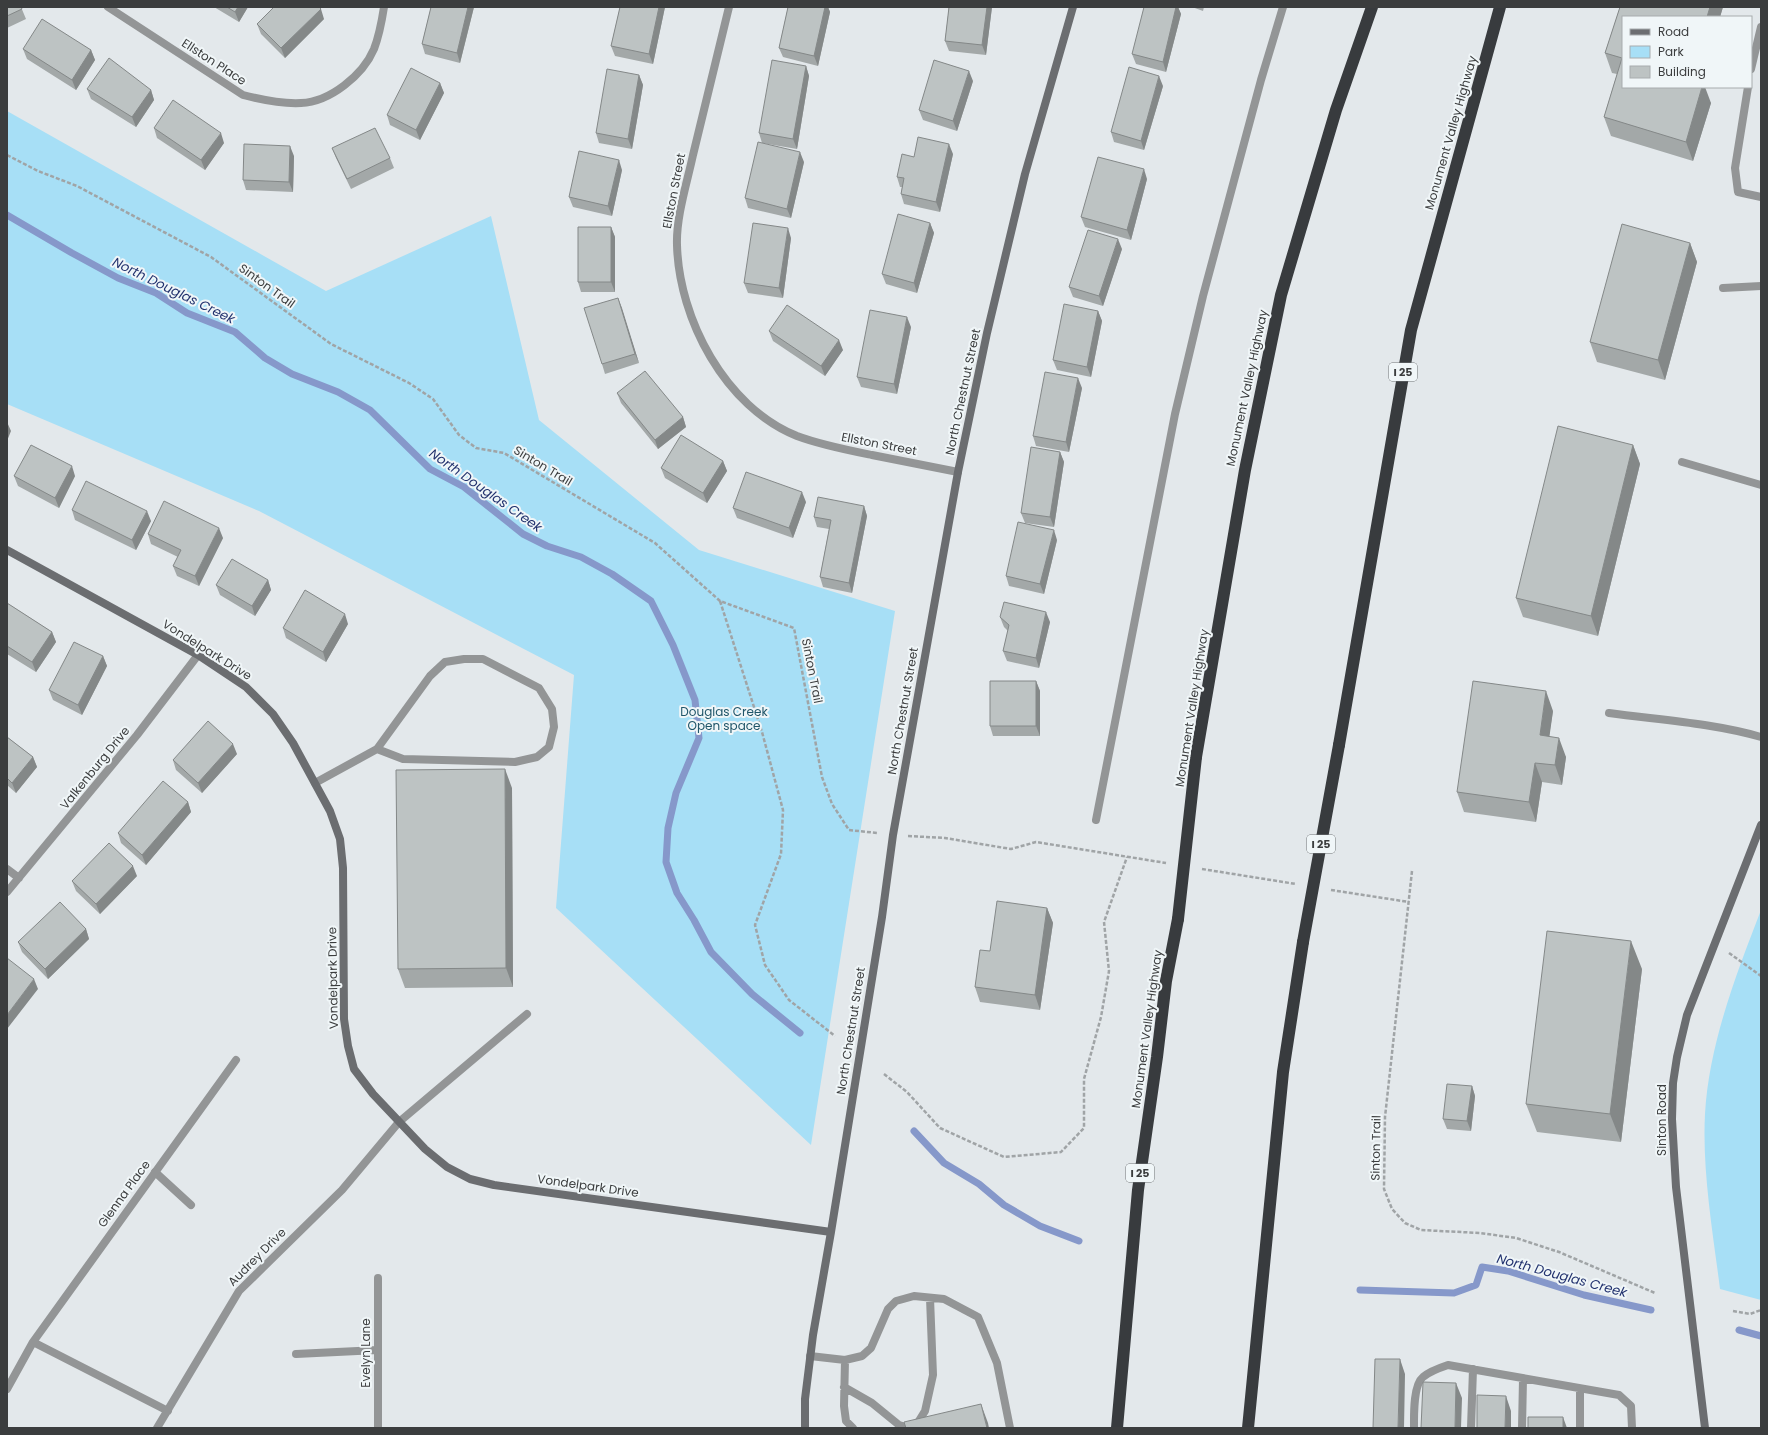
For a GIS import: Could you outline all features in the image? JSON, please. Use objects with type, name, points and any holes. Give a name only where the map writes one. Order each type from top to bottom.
[{"type":"highway","name":"Monument Valley Highway","points":[[1117,1428],[1138,1190],[1166,981],[1178,919],[1196,757],[1245,470],[1281,295],[1336,110],[1372,7]]},
{"type":"highway","name":"Monument Valley Highway","points":[[1248,1428],[1283,1072],[1303,942],[1339,745],[1411,330],[1500,7]]},
{"type":"street","name":"Ellston Place","points":[[108,7],[243,95],[268,102],[302,103],[330,95],[355,76],[374,49],[384,7]]},
{"type":"street","name":"Ellston Street","points":[[729,7],[682,204],[677,244],[682,286],[702,342],[717,368],[740,397],[782,429],[797,436],[832,447],[958,472]]},
{"type":"street","name":"North Chestnut Street","points":[[804,1428],[805,1399],[810,1356],[882,916],[892,835],[958,472],[987,333],[1025,174],[1073,7]]},
{"type":"street","points":[[1096,820],[1176,407],[1209,273],[1261,80],[1283,7]]},
{"type":"street","points":[[1752,65],[1761,27]]},
{"type":"street","points":[[1748,88],[1735,168],[1738,192],[1761,197]]},
{"type":"street","points":[[1723,288],[1761,286]]},
{"type":"street","points":[[1682,462],[1761,485]]},
{"type":"street","name":"Vondelpark Drive","points":[[7,550],[198,655],[246,687],[273,714],[294,743],[330,811],[340,839],[343,868],[344,1018],[348,1046],[354,1069],[373,1094],[399,1122],[426,1149],[447,1167],[470,1179],[494,1185],[831,1232]]},
{"type":"street","name":"Valkenburg Drive","points":[[7,892],[137,735],[198,655]]},
{"type":"street","points":[[315,783],[377,749],[430,676],[445,662],[464,659],[483,659],[539,688],[552,709],[554,727],[549,747],[537,757],[515,762],[403,759],[377,749]]},
{"type":"street","points":[[1609,713],[1743,732],[1761,737]]},
{"type":"street","name":"Sinton Road","points":[[1705,1428],[1676,1187],[1673,1150],[1672,1094],[1677,1057],[1687,1015],[1761,825]]},
{"type":"street","points":[[7,869],[20,878]]},
{"type":"street","name":"Audrey Drive","points":[[157,1428],[239,1290],[342,1190],[399,1122],[527,1014]]},
{"type":"street","name":"Glenna Place","points":[[7,1389],[33,1342],[236,1060]]},
{"type":"street","points":[[155,1172],[191,1205]]},
{"type":"street","name":"Evelyn Lane","points":[[378,1278],[378,1428]]},
{"type":"street","points":[[810,1356],[845,1360],[862,1356],[871,1348],[888,1309],[896,1301],[914,1296],[944,1299],[978,1318],[997,1363],[1010,1428]]},
{"type":"street","points":[[844,1387],[872,1403],[899,1425],[910,1428],[917,1424],[925,1410],[932,1375],[930,1298]]},
{"type":"street","points":[[33,1342],[168,1410]]},
{"type":"street","points":[[296,1354],[378,1350]]},
{"type":"street","points":[[845,1360],[844,1406],[846,1421],[853,1428]]},
{"type":"street","points":[[1414,1428],[1416,1390],[1421,1378],[1436,1369],[1448,1365],[1619,1395],[1631,1406],[1632,1428]]},
{"type":"street","points":[[1471,1428],[1473,1370]]},
{"type":"street","points":[[1522,1428],[1523,1379]]},
{"type":"street","points":[[1580,1389],[1580,1428]]},
{"type":"path","name":"Sinton Trail","points":[[7,155],[38,171],[77,186],[211,257],[331,344],[409,383],[433,399],[459,435],[476,448],[504,453],[655,543],[720,601],[794,628],[822,777],[832,804],[848,830],[866,832]]},
{"type":"path","points":[[720,601],[762,732],[783,810],[781,854],[755,926],[765,965],[789,1000],[835,1036]]},
{"type":"path","points":[[884,1074],[908,1092],[940,1128],[1004,1157],[1061,1152],[1084,1128],[1084,1079],[1101,1017],[1109,971],[1104,922],[1127,857]]},
{"type":"path","name":"Sinton Trail","points":[[1412,871],[1385,1117],[1384,1188],[1392,1209],[1405,1222],[1421,1230],[1480,1233],[1516,1238],[1559,1252],[1655,1293]]},
{"type":"path","points":[[1714,945],[1734,956],[1761,976]]},
{"type":"path","points":[[1732,1311],[1750,1314],[1761,1310]]},
{"type":"green space","name":"Douglas Creek Open space","points":[[7,111],[326,291],[491,216],[539,420],[699,550],[895,611],[811,1145],[556,908],[574,675],[259,511],[7,404]]},
{"type":"green space","points":[[1761,910],[1761,1300],[1720,1289],[1709,1202],[1704,1136],[1708,1088],[1718,1036],[1733,985]]},
{"type":"building","points":[[7,7],[21,7],[22,9],[7,16]]},
{"type":"building","points":[[227,7],[238,7],[235,12]]},
{"type":"building","points":[[274,7],[319,7],[321,9],[281,48],[257,24]]},
{"type":"building","points":[[431,7],[468,7],[457,53],[422,44]]},
{"type":"building","points":[[620,7],[659,7],[649,54],[611,46]]},
{"type":"building","points":[[788,7],[825,7],[814,56],[779,48]]},
{"type":"building","points":[[949,7],[987,7],[982,45],[945,41]]},
{"type":"building","points":[[1144,7],[1176,7],[1163,62],[1132,54]]},
{"type":"building","points":[[1620,7],[1710,7],[1707,16],[1622,16],[1622,58],[1605,53]]},
{"type":"building","points":[[42,19],[91,50],[72,80],[23,49]]},
{"type":"building","points":[[109,58],[151,90],[132,117],[87,89]]},
{"type":"building","points":[[1622,58],[1622,88],[1702,88],[1686,142],[1604,117]]},
{"type":"building","points":[[772,60],[806,66],[793,139],[759,133]]},
{"type":"building","points":[[934,60],[969,71],[953,121],[919,110]]},
{"type":"building","points":[[1129,67],[1159,76],[1141,141],[1111,132]]},
{"type":"building","points":[[411,68],[440,83],[416,130],[387,115]]},
{"type":"building","points":[[607,69],[639,75],[628,139],[596,133]]},
{"type":"building","points":[[173,100],[221,133],[201,160],[154,128]]},
{"type":"building","points":[[375,128],[390,158],[347,179],[332,148]]},
{"type":"building","points":[[918,137],[949,144],[936,202],[901,194],[904,178],[897,177],[902,154],[914,157]]},
{"type":"building","points":[[758,142],[800,152],[787,209],[745,198]]},
{"type":"building","points":[[244,144],[290,146],[289,182],[243,180]]},
{"type":"building","points":[[579,151],[619,160],[608,206],[569,197]]},
{"type":"building","points":[[1098,157],[1144,169],[1127,230],[1081,217]]},
{"type":"building","points":[[898,214],[930,223],[914,283],[882,274]]},
{"type":"building","points":[[753,223],[788,228],[779,288],[744,283]]},
{"type":"building","points":[[1622,224],[1690,243],[1658,360],[1590,342]]},
{"type":"building","points":[[578,227],[611,227],[611,282],[578,282]]},
{"type":"building","points":[[1088,230],[1118,239],[1099,296],[1069,287]]},
{"type":"building","points":[[618,298],[635,354],[602,364],[584,308]]},
{"type":"building","points":[[1064,304],[1098,311],[1087,367],[1053,360]]},
{"type":"building","points":[[787,305],[839,340],[821,366],[769,331]]},
{"type":"building","points":[[870,310],[907,317],[894,384],[857,377]]},
{"type":"building","points":[[645,371],[683,417],[655,440],[617,393]]},
{"type":"building","points":[[1045,372],[1078,378],[1066,442],[1033,436]]},
{"type":"building","points":[[1558,426],[1633,445],[1591,616],[1516,598]]},
{"type":"building","points":[[681,435],[723,461],[703,493],[661,468]]},
{"type":"building","points":[[31,445],[72,466],[55,498],[14,476]]},
{"type":"building","points":[[1031,447],[1060,452],[1050,517],[1021,513]]},
{"type":"building","points":[[746,472],[802,492],[789,528],[733,508]]},
{"type":"building","points":[[86,481],[147,511],[132,540],[72,510]]},
{"type":"building","points":[[818,497],[864,506],[849,583],[820,577],[831,520],[814,517]]},
{"type":"building","points":[[164,501],[219,528],[195,576],[173,566],[181,550],[148,534]]},
{"type":"building","points":[[1018,522],[1054,530],[1040,584],[1006,576]]},
{"type":"building","points":[[232,559],[268,580],[252,606],[216,585]]},
{"type":"building","points":[[305,590],[345,614],[323,652],[283,628]]},
{"type":"building","points":[[1004,602],[1046,612],[1036,658],[1003,651],[1009,625],[1000,617]]},
{"type":"building","points":[[7,603],[52,632],[32,662],[7,646]]},
{"type":"building","points":[[74,642],[103,656],[78,705],[49,690]]},
{"type":"building","points":[[990,681],[1036,681],[1036,726],[990,726]]},
{"type":"building","points":[[1473,681],[1546,691],[1540,735],[1559,738],[1555,765],[1535,763],[1529,802],[1457,792]]},
{"type":"building","points":[[208,721],[233,744],[198,783],[173,760]]},
{"type":"building","points":[[7,737],[33,757],[12,783],[7,778]]},
{"type":"building","points":[[505,769],[506,968],[398,969],[396,770]]},
{"type":"building","points":[[163,781],[188,802],[142,855],[118,833]]},
{"type":"building","points":[[109,843],[133,866],[96,904],[72,881]]},
{"type":"building","points":[[997,901],[1047,908],[1035,995],[975,987],[980,950],[990,951]]},
{"type":"building","points":[[60,902],[86,929],[45,969],[18,942]]},
{"type":"building","points":[[1547,931],[1631,941],[1610,1114],[1526,1104]]},
{"type":"building","points":[[7,958],[34,979],[7,1015]]},
{"type":"building","points":[[1447,1084],[1472,1086],[1467,1121],[1443,1119]]},
{"type":"building","points":[[1375,1359],[1400,1359],[1398,1428],[1373,1428]]},
{"type":"building","points":[[1423,1382],[1456,1383],[1455,1428],[1421,1428]]},
{"type":"building","points":[[1477,1395],[1506,1396],[1505,1428],[1477,1428]]},
{"type":"building","points":[[981,1404],[987,1428],[906,1428],[904,1422]]},
{"type":"building","points":[[1528,1417],[1563,1417],[1563,1428],[1528,1428]]},
{"type":"waterway","name":"North Douglas Creek","points":[[7,215],[118,278],[156,293],[187,313],[235,332],[265,358],[292,374],[338,392],[370,410],[430,469],[464,487],[523,534],[547,546],[581,557],[612,574],[651,601],[673,645],[695,700],[699,738],[676,793],[668,828],[666,862],[677,893],[694,920],[711,952],[752,994],[800,1033]]},
{"type":"waterway","name":"North Douglas Creek","points":[[914,1131],[944,1163],[979,1184],[1004,1205],[1040,1226],[1079,1241]]},
{"type":"waterway","name":"North Douglas Creek","points":[[1360,1290],[1454,1293],[1476,1285],[1482,1267],[1508,1271],[1584,1295],[1651,1310]]},
{"type":"waterway","name":"North Douglas Creek","points":[[1739,1330],[1761,1336]]}]
